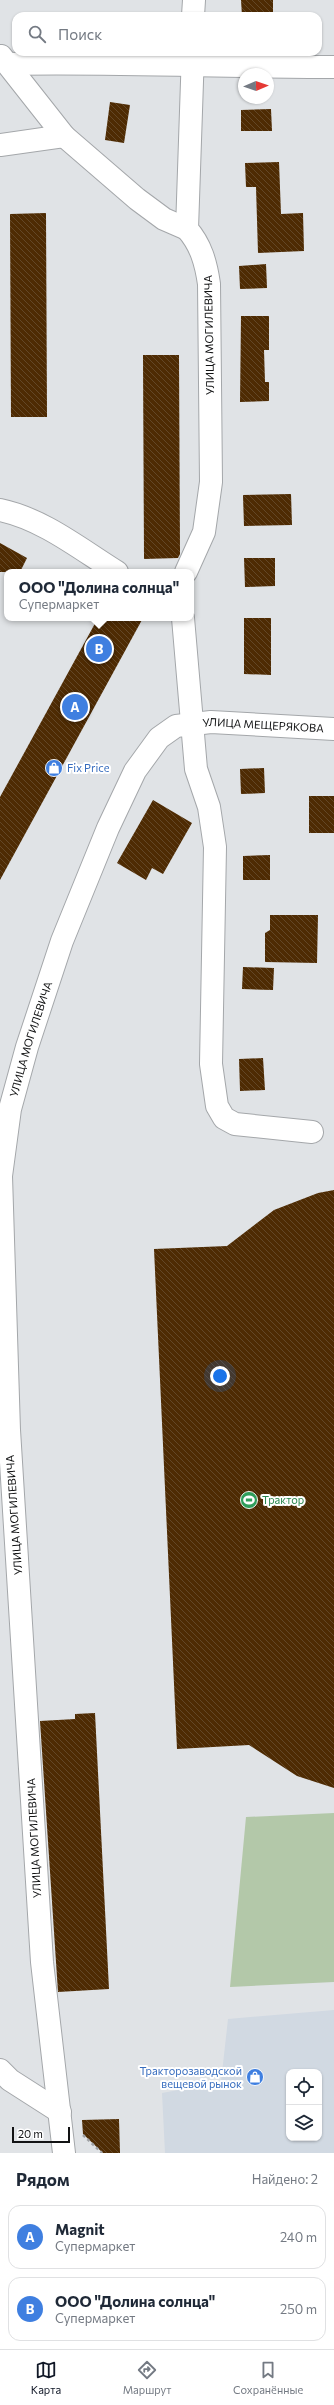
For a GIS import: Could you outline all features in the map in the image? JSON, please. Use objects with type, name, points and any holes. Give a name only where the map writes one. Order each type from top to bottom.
[{"type":"street","points":[[193,12],[194,0]]},
{"type":"street","points":[[4,60],[64,136],[137,199],[164,219],[187,229],[193,59]]},
{"type":"street","points":[[4,60],[98,62],[193,59],[334,67]]},
{"type":"street","points":[[0,145],[64,136]]},
{"type":"street","name":"УЛИЦА МОГИЛЕВИЧА","points":[[187,229],[196,239],[202,253],[209,284],[211,482],[204,532],[187,569]]},
{"type":"street","points":[[0,510],[14,513],[49,528],[111,569]]},
{"type":"street","points":[[183,621],[196,769],[209,807],[215,847],[211,1064],[217,1106],[224,1118],[235,1124],[312,1132]]},
{"type":"street","name":"УЛИЦА МЕЩЕРЯКОВА","points":[[193,723],[211,722],[334,728]]},
{"type":"street","name":"УЛИЦА МОГИЛЕВИЧА","points":[[64,2153],[42,1962],[4,1430],[0,1176],[10,1109],[27,1047],[62,941],[108,828],[135,771],[159,738],[176,726],[193,723]]},
{"type":"street","points":[[0,2070],[10,2080],[60,2112]]},
{"type":"shaded area","name":"Тракторозаводской вещевой рынок","points":[[334,2010],[334,2153],[165,2153],[162,2093],[221,2082],[228,2019]]},
{"type":"green space","points":[[334,1813],[334,1982],[230,1987],[246,1817]]},
{"type":"building","points":[[241,0],[273,0],[273,12],[242,12]]},
{"type":"building","points":[[110,102],[130,105],[124,143],[105,140]]},
{"type":"building","points":[[271,109],[272,131],[241,131],[241,110]]},
{"type":"building","points":[[279,162],[281,214],[303,213],[304,251],[258,253],[256,187],[246,187],[245,163]]},
{"type":"building","points":[[46,213],[47,417],[11,417],[10,214]]},
{"type":"building","points":[[266,264],[267,288],[240,289],[239,266]]},
{"type":"building","points":[[241,316],[269,316],[269,350],[264,350],[265,382],[269,382],[269,401],[240,402]]},
{"type":"building","points":[[143,355],[179,355],[180,554],[178,558],[144,559]]},
{"type":"building","points":[[291,494],[292,525],[244,526],[243,495]]},
{"type":"building","points":[[0,543],[27,558],[22,569],[4,569],[4,572],[0,572]]},
{"type":"building","points":[[244,558],[275,558],[275,586],[245,587]]},
{"type":"building","points":[[244,618],[271,618],[271,675],[244,674]]},
{"type":"building","points":[[96,621],[141,621],[0,880],[0,797]]},
{"type":"building","points":[[264,768],[265,793],[241,794],[240,769]]},
{"type":"building","points":[[309,796],[334,796],[334,833],[309,833]]},
{"type":"building","points":[[153,800],[192,823],[163,874],[152,868],[146,880],[117,863]]},
{"type":"building","points":[[270,855],[270,880],[243,880],[243,856]]},
{"type":"building","points":[[270,915],[318,915],[317,963],[265,962],[265,933],[270,930]]},
{"type":"building","points":[[243,967],[274,968],[273,990],[242,989]]},
{"type":"building","points":[[263,1058],[265,1090],[240,1091],[239,1059]]},
{"type":"building","name":"Трактор","points":[[334,1190],[334,1788],[297,1776],[249,1745],[177,1749],[154,1249],[227,1246],[274,1210],[318,1193]]},
{"type":"building","points":[[95,1713],[109,1989],[58,1992],[40,1721],[75,1719],[75,1714]]},
{"type":"building","points":[[119,2119],[120,2153],[103,2153],[83,2134],[82,2120]]},
{"type":"place","name":"ООО \"Долина солнца\"","points":[[99,649]]},
{"type":"place","name":"Magnit","points":[[75,707]]},
{"type":"place","name":"Fix Price","points":[[54,768]]},
{"type":"place","name":"Трактор","points":[[249,1500]]},
{"type":"place","name":"Тракторозаводской вещевой рынок","points":[[255,2077]]}]
